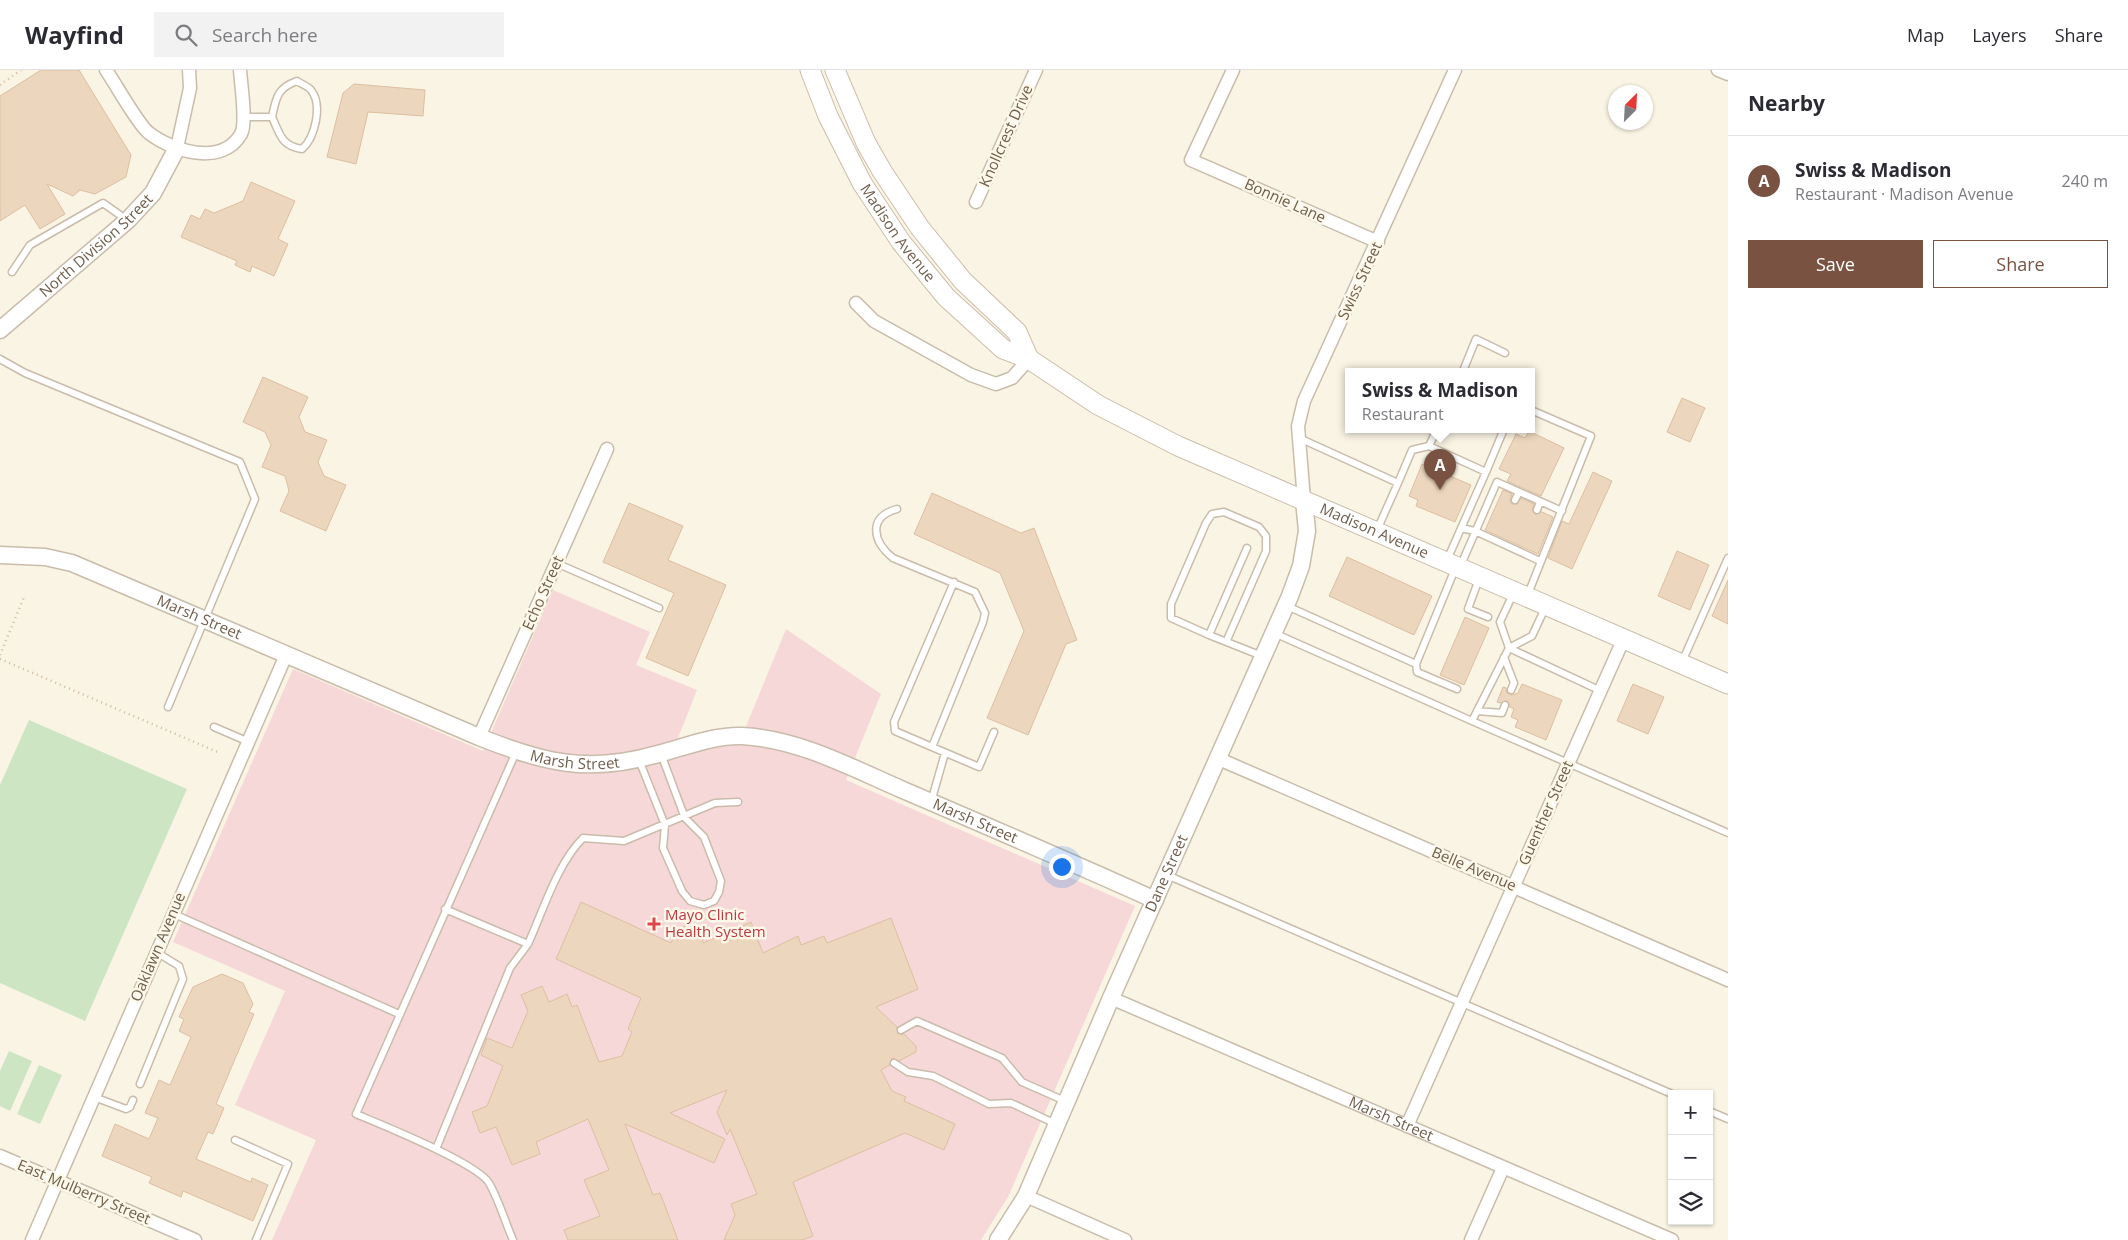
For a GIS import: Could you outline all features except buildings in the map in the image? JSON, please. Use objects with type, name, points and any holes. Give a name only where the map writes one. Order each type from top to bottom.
[{"type":"main road","name":"Madison Avenue","points":[[810,70],[846,153],[862,183],[901,242],[933,282],[971,321],[1003,349],[1030,359],[1098,405],[1178,446],[1728,684]]},
{"type":"main road","name":"Madison Avenue","points":[[835,70],[866,143],[882,171],[920,228],[963,281],[1017,332],[1030,359]]},
{"type":"street","points":[[106,70],[147,132],[177,148],[198,153],[216,153],[230,146],[242,134],[243,117],[240,70]]},
{"type":"street","points":[[177,148],[190,88],[189,70]]},
{"type":"street","name":"Knollcrest Drive","points":[[976,202],[1036,70]]},
{"type":"street","name":"Bonnie Lane","points":[[1233,70],[1191,160],[1378,242]]},
{"type":"street","points":[[1718,70],[1728,74]]},
{"type":"street","name":"Swiss Street","points":[[1304,500],[1298,426],[1304,401],[1378,242],[1451,71]]},
{"type":"street","name":"North Division Street","points":[[0,330],[128,220],[153,193],[177,148]]},
{"type":"street","points":[[856,303],[874,321],[971,375],[996,384],[1012,378],[1030,359]]},
{"type":"street","name":"Echo Street","points":[[479,736],[607,449]]},
{"type":"street","name":"Dane Street","points":[[998,1240],[1026,1196],[1111,998],[1286,606],[1301,566],[1307,532],[1304,500]]},
{"type":"street","name":"Marsh Street","points":[[0,555],[45,556],[72,563],[516,752],[556,763],[612,764],[639,760],[702,741],[742,736],[790,744],[931,802],[1155,900]]},
{"type":"street","name":"Guenther Street","points":[[1407,1126],[1624,638]]},
{"type":"street","name":"Oaklawn Avenue","points":[[32,1240],[286,655]]},
{"type":"street","name":"Belle Avenue","points":[[1219,759],[1728,980]]},
{"type":"street","name":"Marsh Street","points":[[1111,998],[1672,1240]]},
{"type":"street","name":"East Mulberry Street","points":[[0,1156],[195,1240]]},
{"type":"street","points":[[1471,1240],[1503,1168]]},
{"type":"street","points":[[1026,1196],[1126,1240]]},
{"type":"lane","points":[[297,81],[310,88],[318,104],[310,142],[302,149],[290,148],[282,139],[272,117],[276,98],[284,85],[297,81]]},
{"type":"lane","points":[[243,117],[272,117]]},
{"type":"lane","points":[[12,272],[30,245],[103,203],[128,220]]},
{"type":"lane","points":[[1464,368],[1476,339],[1505,353]]},
{"type":"lane","points":[[0,359],[25,373],[240,462],[255,499],[168,707]]},
{"type":"lane","points":[[1535,412],[1592,436],[1540,561],[1521,593],[1500,622],[1508,648],[1600,691]]},
{"type":"lane","points":[[1429,446],[1435,433]]},
{"type":"lane","points":[[1457,689],[1417,672],[1416,664],[1454,565],[1461,528],[1503,433]]},
{"type":"lane","points":[[1298,438],[1398,483]]},
{"type":"lane","points":[[1377,531],[1412,450],[1429,446],[1486,472]]},
{"type":"lane","points":[[1454,565],[1475,532],[1498,482],[1562,511]]},
{"type":"lane","points":[[1516,500],[1519,492]]},
{"type":"lane","points":[[1537,510],[1540,502]]},
{"type":"lane","points":[[897,509],[882,516],[878,522],[876,533],[884,551],[893,558],[975,592],[984,613],[979,635],[932,747]]},
{"type":"lane","points":[[1227,640],[1266,551],[1267,543],[1266,536],[1259,527],[1224,512],[1212,514],[1206,523],[1171,604],[1171,618],[1264,656]]},
{"type":"lane","points":[[1461,528],[1498,540],[1540,561]]},
{"type":"lane","points":[[1209,634],[1247,548]]},
{"type":"lane","points":[[1681,663],[1728,558]]},
{"type":"lane","points":[[556,563],[659,608]]},
{"type":"lane","points":[[1480,576],[1468,608],[1488,617]]},
{"type":"lane","points":[[954,582],[894,722],[895,731],[979,767],[994,732]]},
{"type":"lane","points":[[1472,721],[1508,648],[1532,636],[1546,604]]},
{"type":"lane","points":[[1286,606],[1416,664]]},
{"type":"lane","points":[[1274,633],[1728,833]]},
{"type":"lane","points":[[1504,657],[1514,684],[1511,690]]},
{"type":"lane","points":[[1477,710],[1502,713],[1505,705]]},
{"type":"lane","points":[[214,727],[248,742]]},
{"type":"lane","points":[[513,1240],[489,1181],[469,1167],[436,1149],[356,1114],[516,752]]},
{"type":"lane","points":[[931,802],[945,753]]},
{"type":"lane","points":[[639,760],[665,825],[663,848],[682,891],[690,901],[704,905],[714,901],[720,892],[721,882],[704,837],[684,816],[661,754]]},
{"type":"lane","points":[[436,1149],[510,968],[528,944],[569,856],[582,838],[624,841],[715,803],[738,802]]},
{"type":"lane","points":[[1166,874],[1668,1092]]},
{"type":"lane","points":[[446,909],[528,944]]},
{"type":"lane","points":[[173,913],[399,1014]]},
{"type":"lane","points":[[140,1084],[183,979],[179,966],[156,952]]},
{"type":"lane","points":[[901,1030],[917,1021],[1002,1058],[1022,1082],[1066,1102]]},
{"type":"lane","points":[[894,1063],[908,1072],[933,1076],[990,1104],[1011,1103],[1056,1124]]},
{"type":"lane","points":[[94,1097],[126,1109],[130,1107],[134,1100]]},
{"type":"lane","points":[[1713,1113],[1728,1119]]},
{"type":"lane","points":[[235,1140],[288,1164],[256,1240]]},
{"type":"path","points":[[0,85],[21,70]]},
{"type":"path","points":[[24,597],[0,657],[220,753]]},
{"type":"shaded area","name":"Mayo Clinic Health System","points":[[553,590],[650,632],[636,665],[697,690],[674,748],[742,736],[786,629],[881,694],[846,780],[1135,906],[1008,1197],[981,1240],[272,1240],[316,1140],[235,1105],[285,991],[173,942],[293,669],[483,751]]},
{"type":"green space","points":[[29,720],[187,789],[85,1021],[0,983],[0,785]]},
{"type":"green space","points":[[9,1051],[32,1061],[10,1111],[0,1106],[0,1071]]},
{"type":"green space","points":[[39,1065],[62,1075],[40,1124],[17,1114]]},
{"type":"place","name":"Swiss & Madison","points":[[1440,490]]},
{"type":"place","name":"Mayo Clinic Health System","points":[[654,924]]}]
